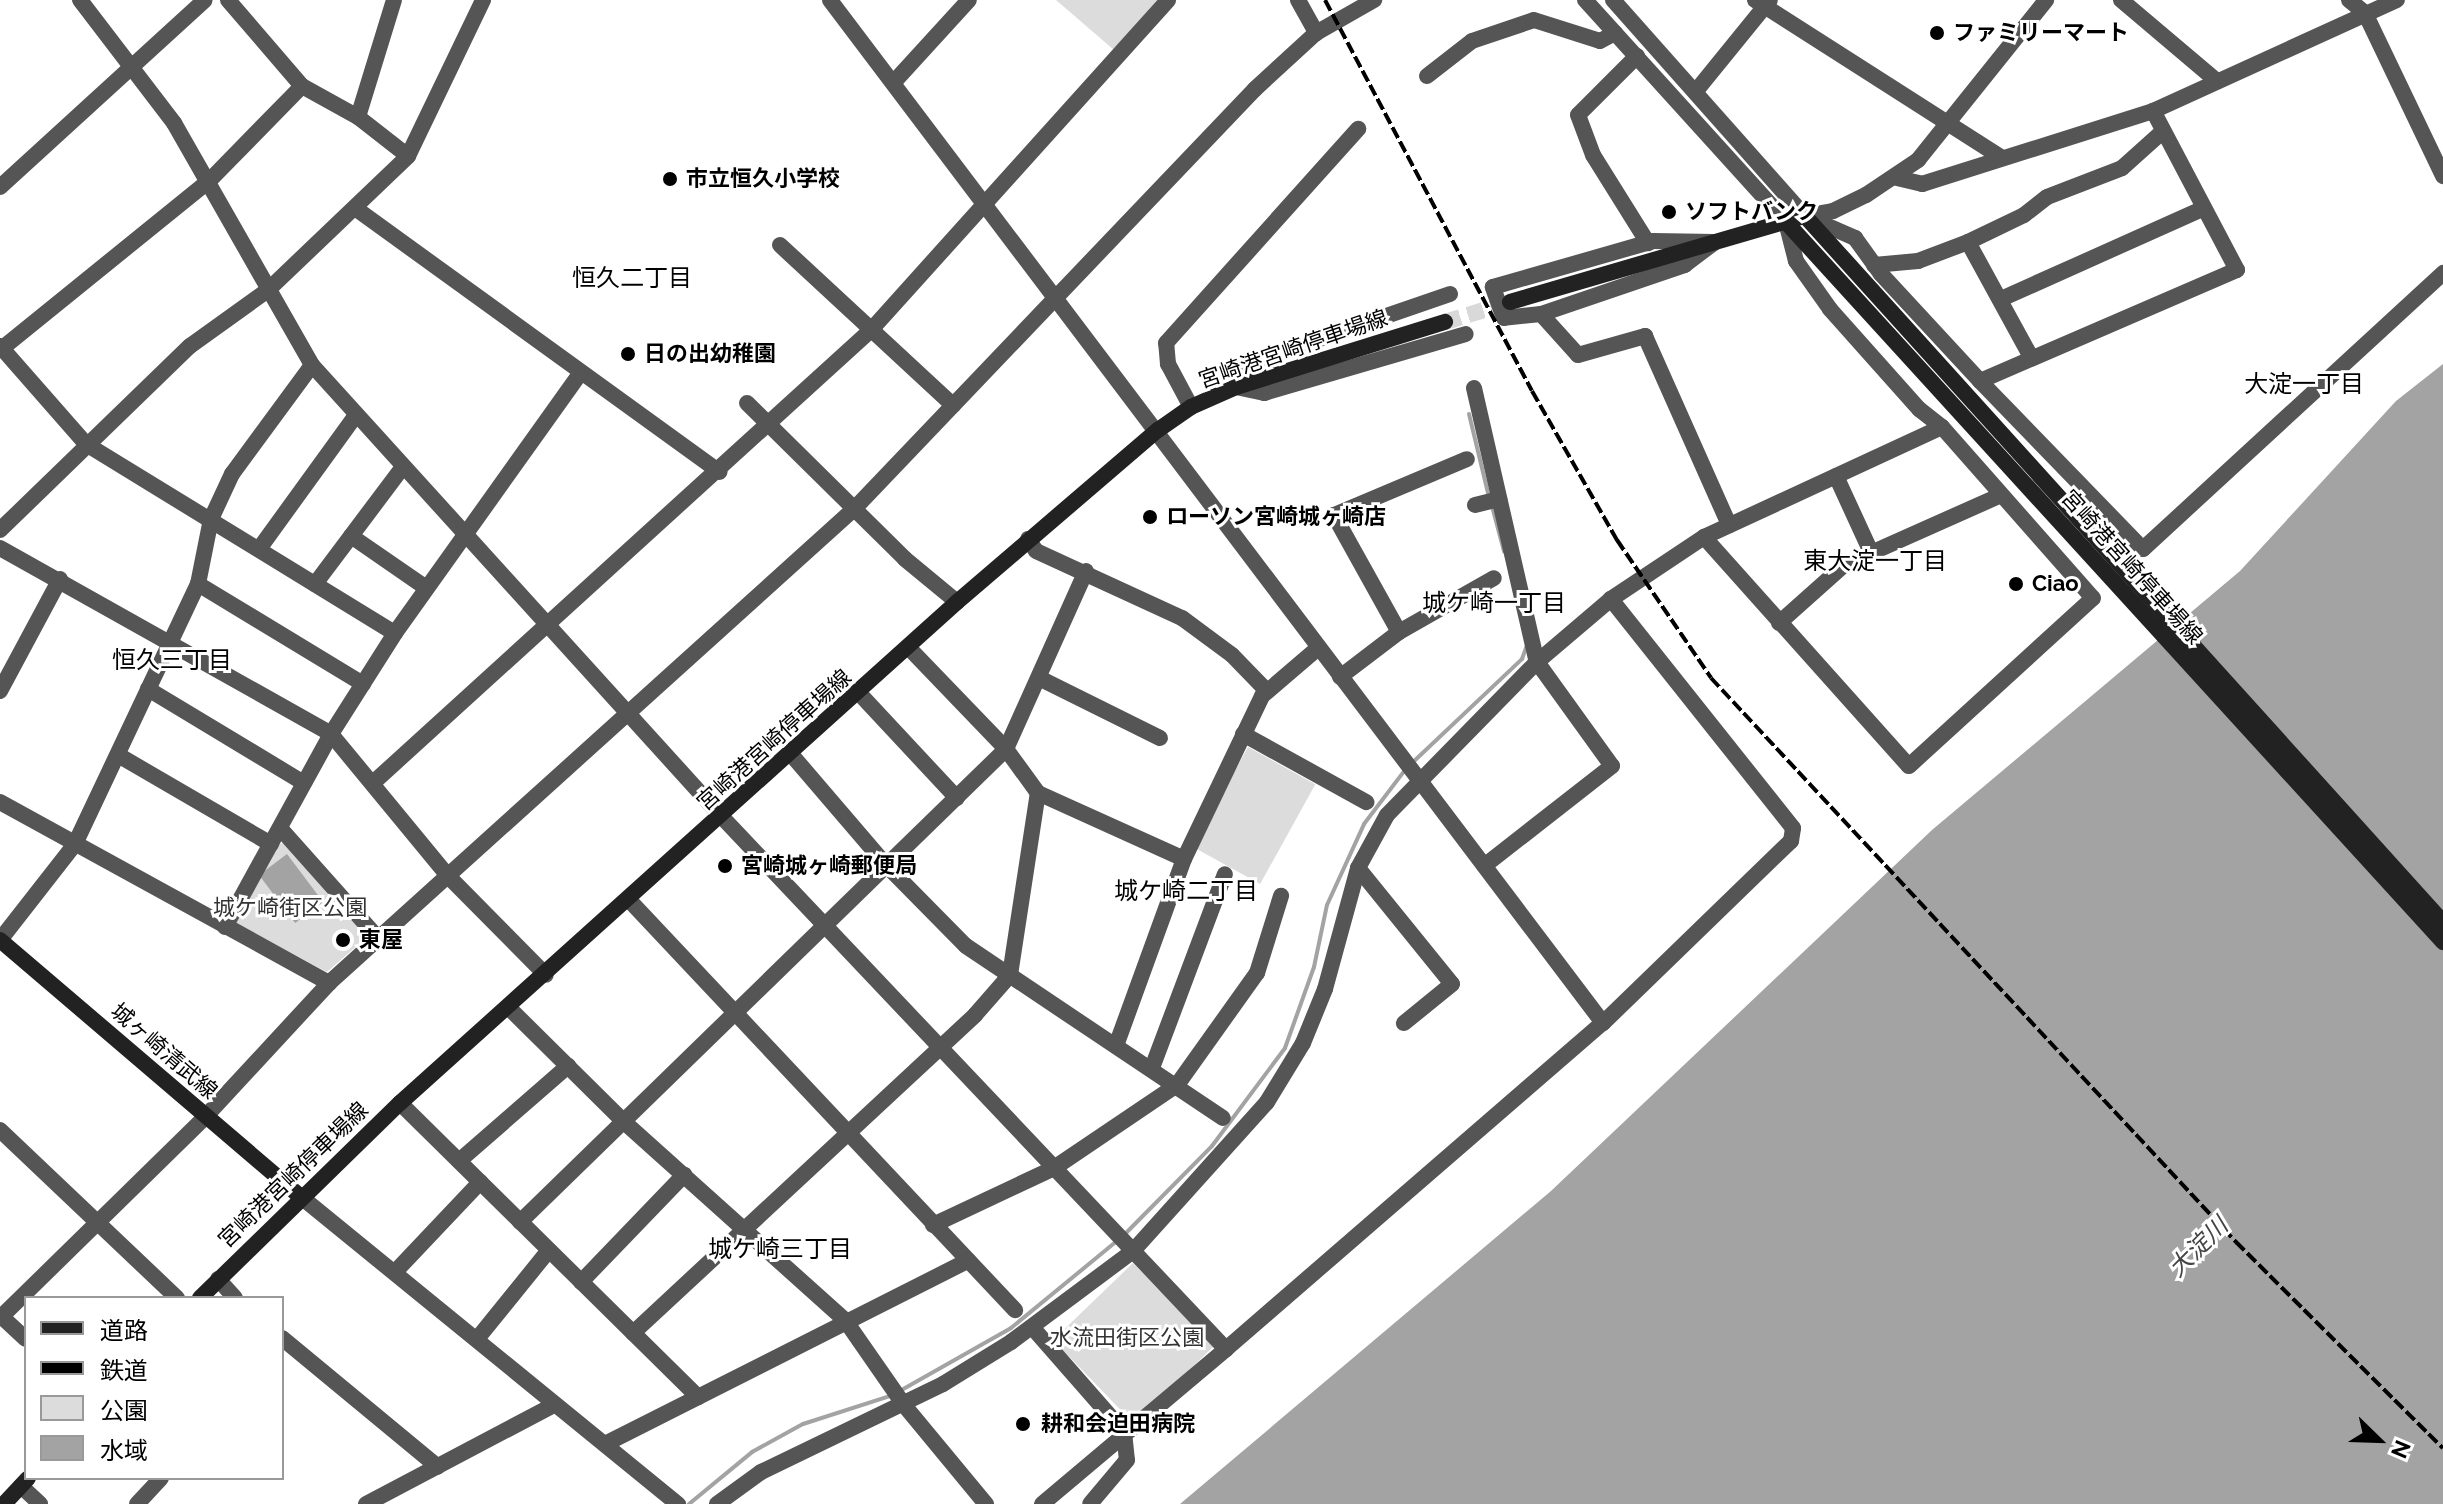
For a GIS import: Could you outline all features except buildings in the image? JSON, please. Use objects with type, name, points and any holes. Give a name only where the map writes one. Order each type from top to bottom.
[{"type":"main road","points":[[1510,302],[1805,216]]},
{"type":"main road","name":"宮崎港宮崎停車場線","points":[[1805,216],[2443,942]]},
{"type":"main road","name":"宮崎港宮崎停車場線","points":[[1786,222],[2443,922]]},
{"type":"main road","name":"宮崎港宮崎停車場線","points":[[202,1296],[300,1196],[400,1103],[630,901],[957,602],[1158,430],[1191,407],[1236,387],[1445,322]]},
{"type":"main road","name":"城ヶ崎清武線","points":[[0,940],[300,1196]]},
{"type":"main road","points":[[4,1504],[25,1482]]},
{"type":"street","points":[[80,0],[134,65],[209,181],[312,365],[722,817],[1226,1349]]},
{"type":"street","points":[[0,187],[205,0]]},
{"type":"street","points":[[228,0],[302,86],[358,117],[408,156]]},
{"type":"street","points":[[358,117],[394,0]]},
{"type":"street","points":[[0,530],[190,346],[268,290],[408,156],[483,0]]},
{"type":"street","points":[[830,0],[987,201],[1054,300],[1158,430],[1182,471],[1340,677],[1405,755],[1420,780],[1603,1023]]},
{"type":"street","points":[[894,82],[969,0]]},
{"type":"street","points":[[374,782],[720,472],[871,330],[1168,0]]},
{"type":"street","points":[[1298,0],[1316,33]]},
{"type":"street","points":[[24,1337],[0,1317],[100,1223],[206,1116],[329,983],[855,508],[1255,89],[1316,33],[1374,0]]},
{"type":"street","points":[[1585,0],[1786,222],[1796,261],[1830,309],[1919,409],[1942,427],[2093,598],[1909,766],[1704,537]]},
{"type":"street","points":[[1613,0],[1805,216],[1855,238],[1874,265],[1980,381],[2143,549],[2443,273]]},
{"type":"street","points":[[1805,216],[1833,211],[1897,178],[1951,123],[2046,0]]},
{"type":"street","points":[[2121,0],[2217,81]]},
{"type":"street","points":[[2349,0],[2365,13],[2443,176]]},
{"type":"street","points":[[1897,178],[1922,184],[2153,111],[2397,0]]},
{"type":"street","points":[[1696,91],[1763,2],[2002,158]]},
{"type":"street","points":[[1427,76],[1472,41],[1534,20],[1600,41],[1615,33]]},
{"type":"street","points":[[1637,56],[1578,115],[1593,155],[1648,243]]},
{"type":"street","points":[[302,86],[209,181],[0,348],[86,444],[395,633]]},
{"type":"street","points":[[1980,381],[2237,270],[2161,133],[2153,111]]},
{"type":"street","points":[[1191,407],[1168,364],[1166,343],[1358,129]]},
{"type":"street","points":[[1874,265],[1918,261],[1968,242],[2024,215],[2047,197],[2122,168],[2161,133]]},
{"type":"street","points":[[355,208],[580,374],[720,472]]},
{"type":"street","points":[[2001,299],[2202,209]]},
{"type":"street","points":[[1715,242],[1685,265],[1541,314],[1504,318],[1493,287],[1648,243],[1715,242]]},
{"type":"street","points":[[1968,242],[2031,357]]},
{"type":"street","points":[[780,245],[953,405]]},
{"type":"street","points":[[1450,294],[1247,364],[1236,387],[1264,393],[1466,334]]},
{"type":"street","points":[[1541,314],[1578,355],[1645,336],[1729,525]]},
{"type":"street","points":[[0,940],[75,844],[198,584],[211,519],[247,448],[312,365]]},
{"type":"street","points":[[225,927],[331,734],[395,633],[464,531],[580,374]]},
{"type":"street","points":[[1474,388],[1537,662],[1612,766],[1484,866]]},
{"type":"street","points":[[747,403],[771,422],[855,508],[957,602]]},
{"type":"street","points":[[259,549],[356,415]]},
{"type":"street","points":[[717,1504],[761,1472],[904,1405],[1032,1327],[1133,1251],[1267,1102],[1303,1043],[1325,989],[1358,868],[1387,815],[1537,662],[1611,599],[1704,537],[1942,427]]},
{"type":"street","points":[[1399,632],[1334,515],[1467,459]]},
{"type":"street","points":[[315,584],[403,467]]},
{"type":"street","points":[[1836,476],[1870,550]]},
{"type":"street","points":[[1779,623],[1844,565],[1870,550],[2001,495]]},
{"type":"street","points":[[1475,505],[1499,499]]},
{"type":"street","points":[[351,536],[425,587]]},
{"type":"street","points":[[1028,539],[1036,551],[1086,571],[1182,618],[1232,655],[1267,691]]},
{"type":"street","points":[[0,548],[169,640],[331,734],[374,782],[448,876],[546,975]]},
{"type":"street","points":[[520,1222],[1006,749],[1086,571]]},
{"type":"street","points":[[1340,677],[1399,632],[1494,578]]},
{"type":"street","points":[[0,691],[60,579]]},
{"type":"street","points":[[198,584],[363,684]]},
{"type":"street","points":[[1042,1504],[1603,1023],[1791,841],[1793,828],[1611,599]]},
{"type":"street","points":[[908,647],[1006,749],[1038,793],[1184,859]]},
{"type":"street","points":[[1117,1043],[1184,859],[1243,734],[1267,691],[1318,648]]},
{"type":"street","points":[[1039,678],[1160,738]]},
{"type":"street","points":[[148,689],[304,783]]},
{"type":"street","points":[[858,692],[957,798]]},
{"type":"street","points":[[1243,734],[1366,802]]},
{"type":"street","points":[[790,753],[887,866],[966,946],[1117,1043],[1223,1118]]},
{"type":"street","points":[[118,755],[271,844]]},
{"type":"street","points":[[633,1333],[941,1046],[1010,975],[1038,793]]},
{"type":"street","points":[[0,802],[329,983]]},
{"type":"street","points":[[280,828],[378,938]]},
{"type":"street","points":[[1358,868],[1452,984],[1404,1023]]},
{"type":"street","points":[[1152,1068],[1225,874]]},
{"type":"street","points":[[933,1225],[1054,1168],[1177,1085],[1257,973],[1281,896]]},
{"type":"street","points":[[630,901],[732,1015],[1015,1310]]},
{"type":"street","points":[[509,1008],[623,1121],[845,1320],[894,1386],[904,1405],[986,1504]]},
{"type":"street","points":[[459,1161],[568,1066]]},
{"type":"street","points":[[400,1103],[698,1397]]},
{"type":"street","points":[[0,1130],[100,1223],[117,1245],[175,1296]]},
{"type":"street","points":[[581,1282],[684,1175]]},
{"type":"street","points":[[395,1272],[480,1182]]},
{"type":"street","points":[[300,1196],[677,1503]]},
{"type":"street","points":[[477,1339],[549,1250]]},
{"type":"street","points":[[605,1444],[845,1320],[968,1261]]},
{"type":"street","points":[[218,1279],[233,1296]]},
{"type":"street","points":[[1032,1327],[1124,1432],[1127,1460],[1090,1504]]},
{"type":"street","points":[[284,1343],[438,1467]]},
{"type":"street","points":[[366,1504],[391,1498],[438,1467],[554,1405]]},
{"type":"street","points":[[137,1504],[159,1480]]},
{"type":"street","points":[[25,1482],[40,1504]]},
{"type":"green space","points":[[1056,0],[1157,0],[1114,50]]},
{"type":"green space","points":[[1248,747],[1315,784],[1260,884],[1193,847]]},
{"type":"green space","name":"城ケ崎街区公園","points":[[286,842],[367,937],[327,972],[235,923],[276,845]]},
{"type":"green space","name":"水流田街区公園","points":[[1133,1263],[1214,1346],[1134,1424],[1053,1340]]},
{"type":"water","name":"大淀川","points":[[2443,364],[2443,1504],[1180,1504],[1551,1191],[1932,830],[2240,571],[2396,401]]},
{"type":"water","points":[[287,854],[323,902],[295,923],[259,875]]},
{"type":"waterway","points":[[1469,414],[1489,497]]},
{"type":"waterway","points":[[1492,506],[1504,551]]},
{"type":"waterway","points":[[1411,764],[1522,659],[1527,645]]},
{"type":"waterway","points":[[1124,1235],[1212,1146],[1285,1048],[1314,967],[1327,905],[1364,824],[1405,770]]},
{"type":"waterway","points":[[898,1392],[1011,1328],[1117,1241]]},
{"type":"waterway","points":[[689,1504],[752,1452],[803,1424],[890,1396]]},
{"type":"tunnel","points":[[1445,322],[1510,302]]},
{"type":"railway","points":[[1325,0],[1532,391],[1617,540],[1711,678],[2236,1242],[2443,1448]]},
{"type":"place","name":"ファミリーマート","points":[[1937,33]]},
{"type":"place","name":"市立恒久小学校","points":[[670,179]]},
{"type":"place","name":"ソフトバンク","points":[[1669,212]]},
{"type":"place","name":"日の出幼稚園","points":[[628,354]]},
{"type":"place","name":"ローソン宮崎城ヶ崎店","points":[[1150,517]]},
{"type":"place","name":"Ciao","points":[[2016,584]]},
{"type":"place","name":"宮崎城ヶ崎郵便局","points":[[725,866]]},
{"type":"place","name":"東屋","points":[[343,940]]},
{"type":"place","name":"耕和会迫田病院","points":[[1023,1424]]},
{"type":"district","name":"恒久二丁目","points":[[632,278]]},
{"type":"district","name":"大淀一丁目","points":[[2304,384]]},
{"type":"district","name":"東大淀一丁目","points":[[1875,561]]},
{"type":"district","name":"城ケ崎一丁目","points":[[1494,603]]},
{"type":"district","name":"恒久三丁目","points":[[172,660]]},
{"type":"district","name":"城ケ崎二丁目","points":[[1186,891]]},
{"type":"district","name":"城ケ崎三丁目","points":[[780,1249]]}]
